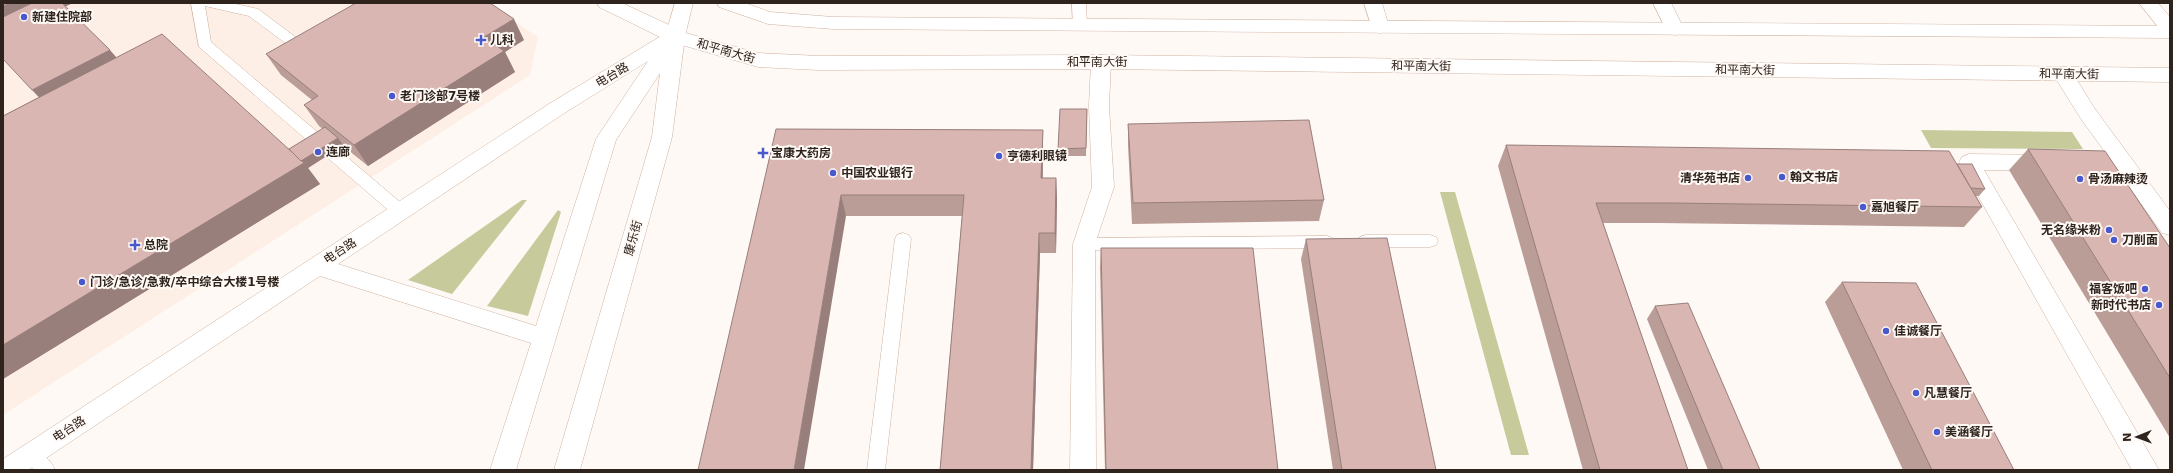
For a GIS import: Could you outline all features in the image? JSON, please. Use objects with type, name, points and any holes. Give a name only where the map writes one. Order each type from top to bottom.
[{"type":"street","name":"和平南大街","points":[[606,3],[675,36],[758,60],[818,63],[1101,62],[2170,75]]},
{"type":"street","name":"康乐街","points":[[567,470],[662,137],[675,36],[684,3]]},
{"type":"street","points":[[726,3],[768,18],[833,23],[2170,32]]},
{"type":"street","points":[[1373,3],[1380,27]]},
{"type":"street","points":[[1662,3],[1675,29]]},
{"type":"street","points":[[2148,3],[2170,28]]},
{"type":"street","name":"电台路","points":[[7,470],[556,109],[675,36]]},
{"type":"street","points":[[503,470],[606,139],[675,36]]},
{"type":"street","points":[[1083,470],[1084,244],[1103,187],[1099,106],[1101,62]]},
{"type":"street","points":[[2063,74],[2088,114],[2170,227]]},
{"type":"street","points":[[2124,163],[1969,162],[2146,470]]},
{"type":"street","points":[[317,266],[544,338]]},
{"type":"lane","points":[[198,3],[204,44],[400,211]]},
{"type":"lane","points":[[209,3],[253,12],[305,51]]},
{"type":"lane","points":[[1079,3],[1080,25]]},
{"type":"lane","points":[[876,470],[903,239]]},
{"type":"lane","points":[[1084,244],[1430,241]]},
{"type":"lane","points":[[31,454],[46,470]]},
{"type":"shaded area","name":"总院","points":[[3,3],[487,3],[538,37],[530,75],[3,415]]},
{"type":"green space","points":[[1921,130],[2072,132],[2083,149],[1931,148]]},
{"type":"green space","points":[[1440,192],[1455,192],[1529,455],[1511,455]]},
{"type":"green space","points":[[522,200],[527,200],[452,294],[408,280]]},
{"type":"green space","points":[[558,210],[561,212],[528,316],[487,306]]},
{"type":"building","points":[[32,3],[62,3],[110,50],[32,90],[3,59],[3,17]]},
{"type":"building","name":"老门诊部7号楼","points":[[356,3],[490,3],[514,19],[484,37],[504,51],[354,145],[304,105],[318,96],[266,54]]},
{"type":"building","name":"门诊/急诊/急救/卒中综合大楼1号楼","points":[[162,34],[304,163],[3,345],[3,116]]},
{"type":"building","points":[[1060,109],[1087,109],[1086,148],[1058,149]]},
{"type":"building","points":[[1309,120],[1324,200],[1133,203],[1128,124]]},
{"type":"building","points":[[325,127],[338,138],[301,161],[289,149]]},
{"type":"building","points":[[776,129],[1043,130],[1041,178],[1056,178],[1055,233],[1039,233],[1031,470],[940,470],[964,195],[841,195],[794,470],[698,470]]},
{"type":"building","points":[[1506,145],[1949,151],[1982,207],[1596,203],[1688,470],[1600,470]]},
{"type":"building","points":[[2028,149],[2105,151],[2170,248],[2170,378]]},
{"type":"building","points":[[1957,164],[1972,164],[1985,189],[1971,188]]},
{"type":"building","points":[[1387,238],[1436,470],[1342,470],[1306,239]]},
{"type":"building","points":[[1101,248],[1253,248],[1278,470],[1106,470]]},
{"type":"building","points":[[1842,282],[1916,283],[2014,470],[1932,470]]},
{"type":"building","points":[[1688,303],[1760,470],[1723,470],[1655,306]]},
{"type":"place","name":"新建住院部","points":[[24,17]]},
{"type":"place","name":"儿科","points":[[481,40]]},
{"type":"place","name":"老门诊部7号楼","points":[[392,96]]},
{"type":"place","name":"连廊","points":[[318,152]]},
{"type":"place","name":"宝康大药房","points":[[763,153]]},
{"type":"place","name":"亨德利眼镜","points":[[999,156]]},
{"type":"place","name":"中国农业银行","points":[[833,173]]},
{"type":"place","name":"翰文书店","points":[[1782,177]]},
{"type":"place","name":"清华苑书店","points":[[1748,178]]},
{"type":"place","name":"骨汤麻辣烫","points":[[2080,179]]},
{"type":"place","name":"嘉旭餐厅","points":[[1863,207]]},
{"type":"place","name":"无名缘米粉","points":[[2109,230]]},
{"type":"place","name":"刀削面","points":[[2114,240]]},
{"type":"place","name":"总院","points":[[135,245]]},
{"type":"place","name":"门诊/急诊/急救/卒中综合大楼1号楼","points":[[82,282]]},
{"type":"place","name":"福客饭吧","points":[[2145,289]]},
{"type":"place","name":"新时代书店","points":[[2159,305]]},
{"type":"place","name":"佳诚餐厅","points":[[1886,331]]},
{"type":"place","name":"凡慧餐厅","points":[[1916,393]]},
{"type":"place","name":"美涵餐厅","points":[[1937,432]]}]
